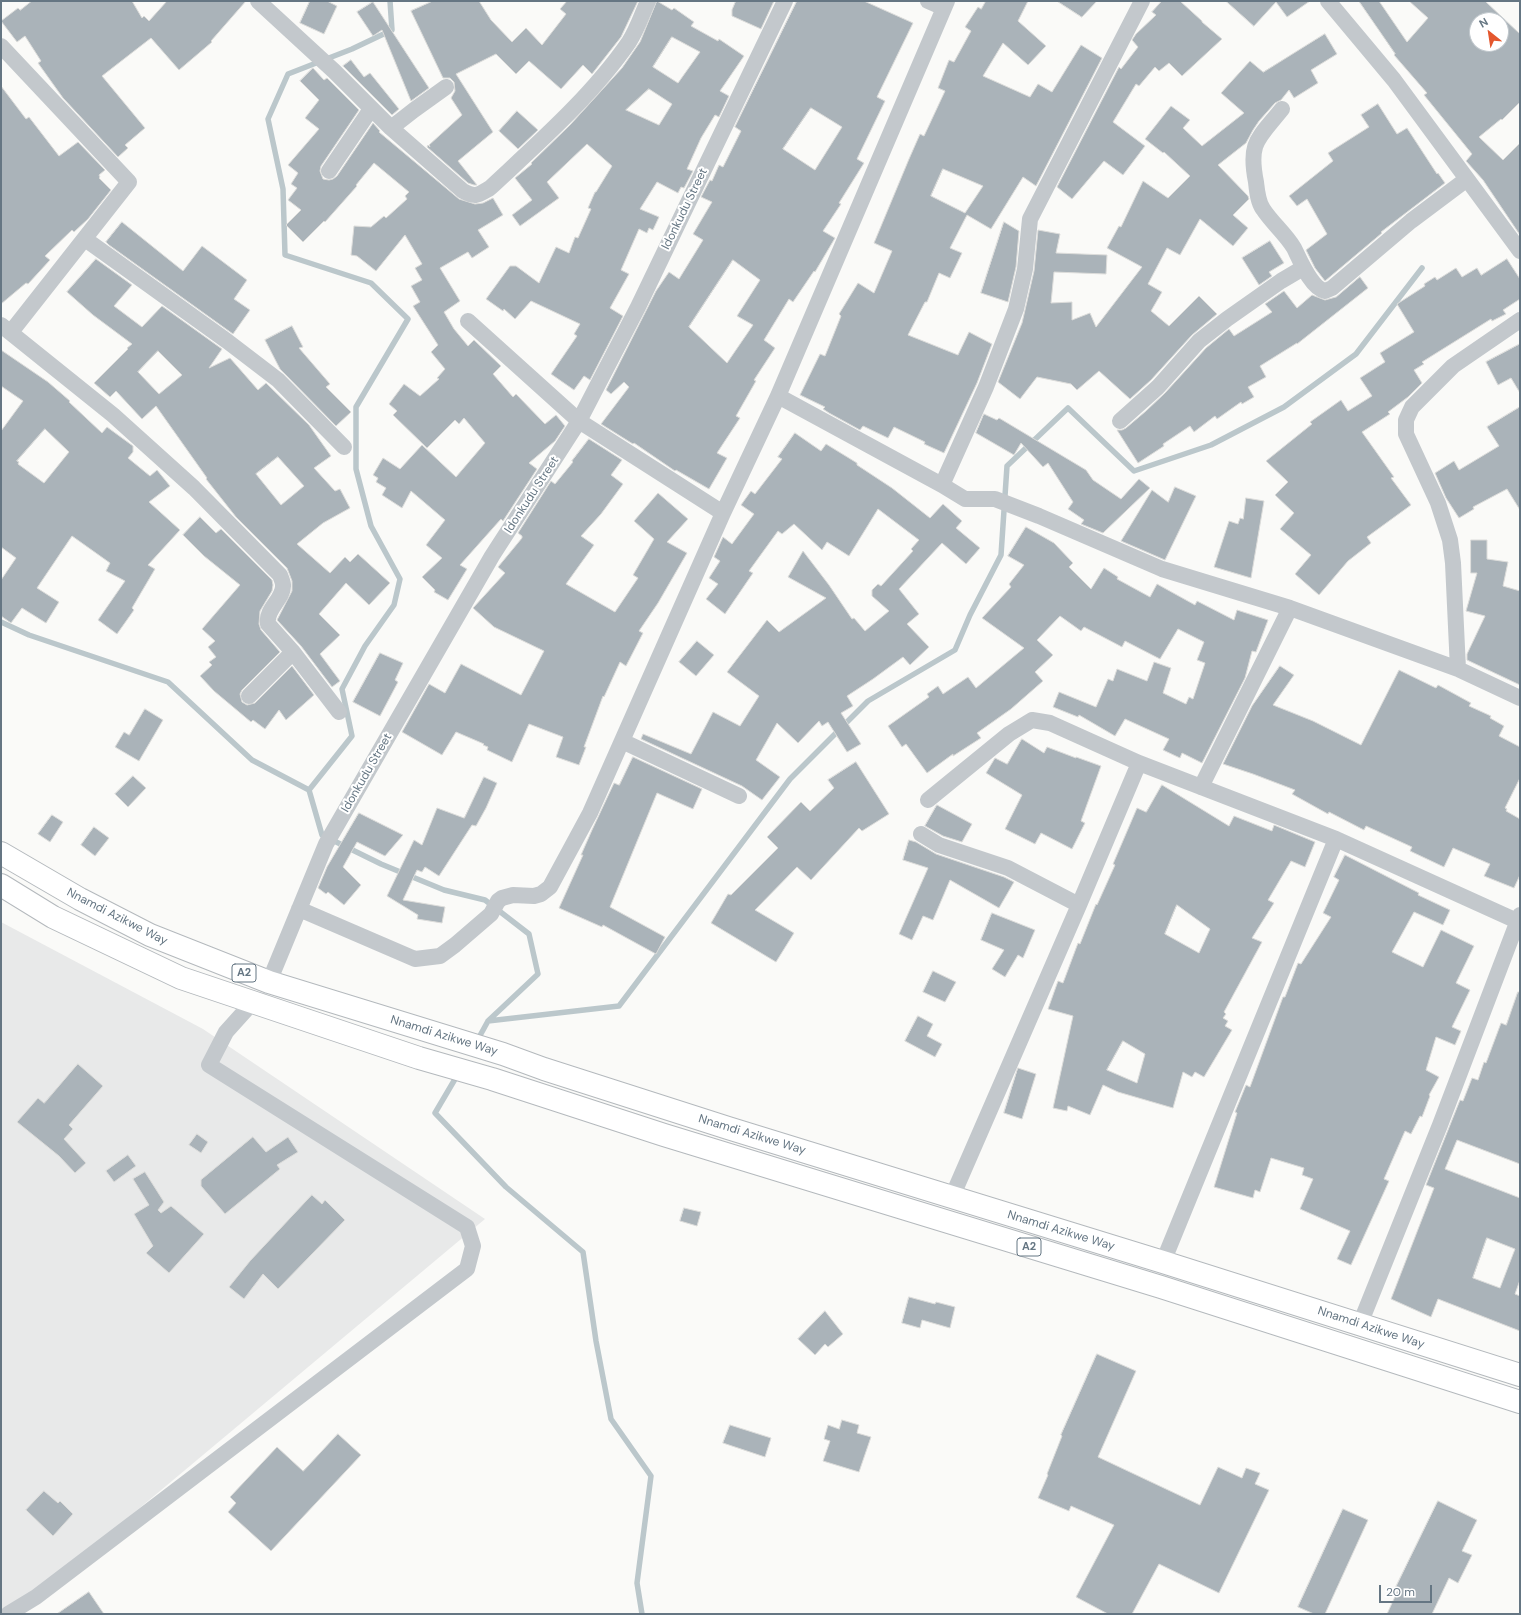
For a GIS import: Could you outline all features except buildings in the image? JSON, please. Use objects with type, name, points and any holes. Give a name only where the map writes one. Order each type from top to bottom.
[{"type":"highway","name":"Nnamdi Azikwe Way","points":[[1,854],[80,899],[150,935],[269,982],[503,1054],[544,1069],[728,1128],[1163,1262],[1520,1375]]},
{"type":"highway","name":"Nnamdi Azikwe Way","points":[[1,885],[53,917],[181,978],[419,1058],[492,1079],[664,1135],[1153,1284],[1520,1402]]},
{"type":"street","points":[[258,1],[318,56],[391,128],[463,191],[472,196],[479,195],[490,188],[552,131],[609,69],[630,41],[648,1]]},
{"type":"street","name":"Idonkudu Street","points":[[269,982],[330,837],[492,556],[580,422],[638,307],[785,1]]},
{"type":"street","points":[[300,909],[415,959],[440,956],[455,945],[506,896],[534,896],[541,894],[550,887],[590,813],[723,514],[778,396],[945,4],[928,1]]},
{"type":"street","points":[[942,484],[986,387],[1016,309],[1025,269],[1030,219],[1142,1]]},
{"type":"street","points":[[1328,1],[1394,80],[1520,251]]},
{"type":"street","points":[[1,46],[129,182],[85,239],[6,328],[125,425],[194,488],[280,575],[283,585],[282,591],[267,618],[268,624],[293,652],[339,712]]},
{"type":"street","points":[[391,128],[446,87]]},
{"type":"street","points":[[329,171],[371,109]]},
{"type":"street","points":[[1282,109],[1258,139],[1253,150],[1252,163],[1258,194],[1262,208],[1286,235],[1303,268],[1320,290],[1325,291],[1332,288],[1411,221],[1467,179]]},
{"type":"street","points":[[85,239],[227,341],[278,380],[344,447]]},
{"type":"street","points":[[1120,421],[1158,387],[1199,341],[1227,319],[1281,281],[1303,268]]},
{"type":"street","points":[[1458,669],[1453,563],[1450,540],[1438,503],[1406,434],[1406,420],[1412,407],[1453,366],[1520,320]]},
{"type":"street","points":[[468,321],[580,422],[723,514]]},
{"type":"street","points":[[778,396],[942,484],[966,499],[995,499],[1039,516],[1162,569],[1290,608],[1458,669],[1520,698]]},
{"type":"street","points":[[1201,787],[1290,608]]},
{"type":"street","points":[[249,696],[293,652]]},
{"type":"street","points":[[928,800],[1009,734],[1032,720],[1050,723],[1139,763],[1336,839],[1519,918],[1440,1125],[1360,1324]]},
{"type":"street","points":[[622,741],[739,796]]},
{"type":"street","points":[[952,1197],[1139,763]]},
{"type":"street","points":[[921,834],[939,845],[1008,868],[1079,905]]},
{"type":"street","points":[[1163,1262],[1336,839]]},
{"type":"street","points":[[8,1614],[42,1592],[467,1269],[474,1246],[467,1227],[209,1065],[226,1032],[252,1002]]},
{"type":"shaded area","points":[[1,922],[203,1029],[485,1219],[13,1614],[1,1614]]},
{"type":"waterway","points":[[390,1],[392,30],[352,49],[288,74],[268,119],[283,189],[285,255],[371,283],[408,319],[356,407],[356,469],[371,526],[400,579],[394,605],[365,646],[342,689],[352,736],[309,790],[322,835],[381,864],[444,890],[485,900],[529,934],[538,974],[488,1021],[477,1041]]},
{"type":"waterway","points":[[488,1021],[619,1006],[790,779],[868,701],[955,650],[970,615],[1001,555],[1007,466],[1068,408],[1134,471],[1211,445],[1284,407],[1356,354],[1422,268]]},
{"type":"waterway","points":[[1,622],[29,635],[168,682],[252,760],[309,790]]},
{"type":"waterway","points":[[458,1074],[435,1113],[506,1187],[583,1252],[596,1341],[611,1419],[651,1476],[637,1583],[642,1614]]}]
